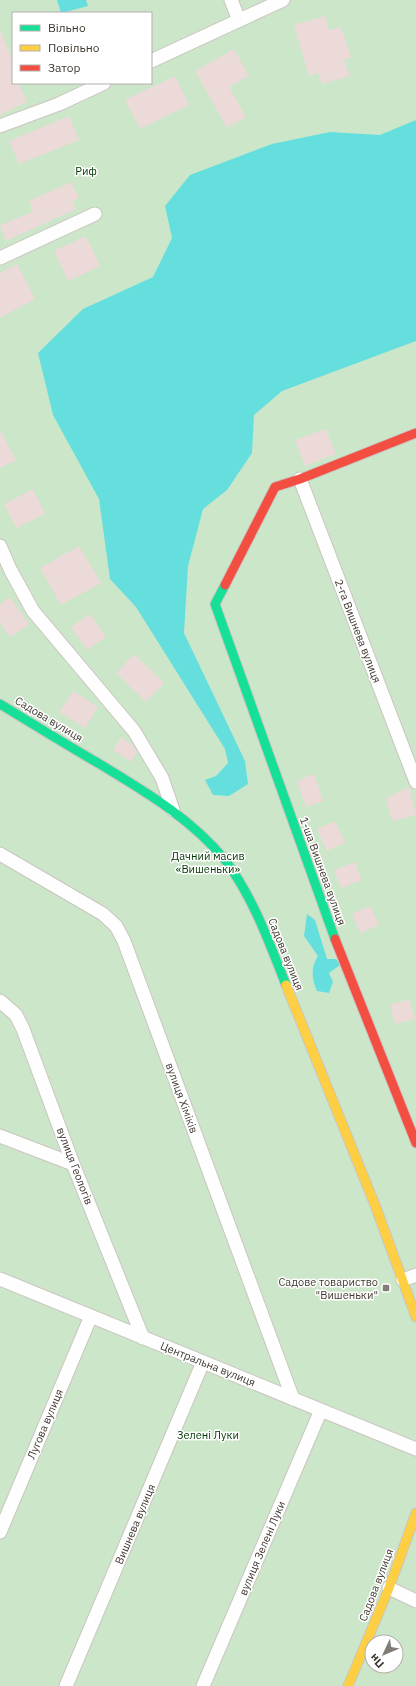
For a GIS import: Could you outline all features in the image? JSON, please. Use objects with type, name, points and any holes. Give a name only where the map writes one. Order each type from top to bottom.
[{"type":"street","points":[[231,0],[239,20]]},
{"type":"street","points":[[152,61],[283,0]]},
{"type":"street","points":[[0,126],[59,104],[102,84]]},
{"type":"street","points":[[0,258],[95,214]]},
{"type":"street","points":[[300,479],[416,434]]},
{"type":"street","name":"1-ша Вишнева вулиця","points":[[300,479],[276,487],[215,604],[323,910],[416,1143]]},
{"type":"street","name":"2-га Вишнева вулиця","points":[[300,479],[416,782]]},
{"type":"street","points":[[0,546],[11,571],[33,611],[134,731],[162,778],[173,810]]},
{"type":"street","name":"Садова вулиця","points":[[0,704],[133,784],[173,810],[224,860],[241,884],[258,917],[403,1280],[416,1317]]},
{"type":"street","name":"вулиця Хіміків","points":[[0,854],[103,914],[116,926],[293,1399]]},
{"type":"street","name":"вулиця Геологів","points":[[0,1001],[16,1015],[23,1029],[73,1164],[143,1338]]},
{"type":"street","points":[[0,1136],[73,1164]]},
{"type":"street","points":[[403,1280],[416,1275]]},
{"type":"street","name":"Центральна вулиця","points":[[0,1279],[416,1449]]},
{"type":"street","name":"Лугова вулиця","points":[[0,1532],[90,1316]]},
{"type":"street","name":"Вишнева вулиця","points":[[66,1686],[203,1362]]},
{"type":"street","name":"вулиця Зелені Луки","points":[[203,1686],[321,1410]]},
{"type":"street","name":"Садова вулиця","points":[[348,1686],[389,1588],[416,1513]]},
{"type":"street","points":[[389,1588],[416,1601]]},
{"type":"green space","name":"Дачний масив «Вишеньки»","points":[[0,0],[416,0],[416,1686],[0,1686]]},
{"type":"water","points":[[57,0],[86,0],[88,6],[61,12]]},
{"type":"water","points":[[416,120],[416,341],[282,391],[254,415],[252,453],[227,490],[203,509],[188,566],[184,633],[245,761],[248,784],[229,796],[213,795],[205,780],[216,776],[228,763],[225,749],[136,607],[110,579],[99,499],[53,415],[38,353],[83,309],[153,277],[172,238],[165,206],[190,175],[272,144],[330,132],[380,135]]},
{"type":"water","points":[[307,914],[315,920],[327,959],[336,959],[340,965],[329,973],[333,982],[329,993],[317,991],[314,982],[313,968],[318,956],[304,936]]},
{"type":"building","points":[[325,16],[329,30],[341,27],[351,57],[344,60],[350,76],[322,84],[318,73],[309,76],[294,25]]},
{"type":"building","points":[[0,30],[12,60],[12,84],[18,84],[27,102],[0,115]]},
{"type":"building","points":[[234,49],[249,76],[229,87],[246,117],[227,128],[195,71]]},
{"type":"building","points":[[175,76],[189,105],[140,129],[125,100]]},
{"type":"building","points":[[69,116],[79,140],[19,164],[9,141]]},
{"type":"building","points":[[71,182],[79,198],[72,201],[76,209],[6,241],[0,225],[33,212],[29,201]]},
{"type":"building","points":[[86,236],[100,266],[68,281],[54,251]]},
{"type":"building","points":[[17,264],[35,299],[0,318],[0,273]]},
{"type":"building","points":[[326,429],[336,454],[305,466],[295,440]]},
{"type":"building","points":[[0,430],[16,460],[0,468]]},
{"type":"building","points":[[33,489],[45,514],[16,528],[4,504]]},
{"type":"building","points":[[79,546],[101,583],[61,605],[40,568]]},
{"type":"building","points":[[10,597],[29,625],[10,637],[0,623],[0,604]]},
{"type":"building","points":[[90,614],[106,637],[87,650],[71,627]]},
{"type":"building","points":[[134,654],[164,683],[146,702],[116,673]]},
{"type":"building","points":[[73,691],[98,707],[85,728],[59,712]]},
{"type":"building","points":[[121,737],[133,745],[137,752],[131,762],[113,750]]},
{"type":"building","points":[[314,774],[323,801],[306,807],[297,781]]},
{"type":"building","points":[[409,787],[416,815],[392,821],[386,798]]},
{"type":"building","points":[[335,821],[345,843],[327,851],[317,829]]},
{"type":"building","points":[[355,862],[362,880],[341,888],[334,870]]},
{"type":"building","points":[[370,906],[379,925],[360,933],[352,914]]},
{"type":"building","points":[[409,999],[415,1019],[395,1024],[390,1005]]},
{"type":"traffic: fast","points":[[225,585],[215,604],[335,939]]},
{"type":"traffic: fast","points":[[0,704],[115,773],[166,806],[212,845],[235,874],[252,904],[267,936],[286,985]]},
{"type":"traffic: slow","points":[[286,985],[375,1205],[416,1317]]},
{"type":"traffic: slow","points":[[348,1686],[389,1588],[416,1513]]},
{"type":"traffic: jam","points":[[225,585],[275,487],[300,479],[416,433]]},
{"type":"traffic: jam","points":[[335,939],[416,1143]]},
{"type":"place","name":"Садове товариство \"Вишеньки\"","points":[[386,1288]]},
{"type":"park label","name":"Риф","points":[[86,171]]},
{"type":"park label","name":"Зелені Луки","points":[[208,1435]]}]
